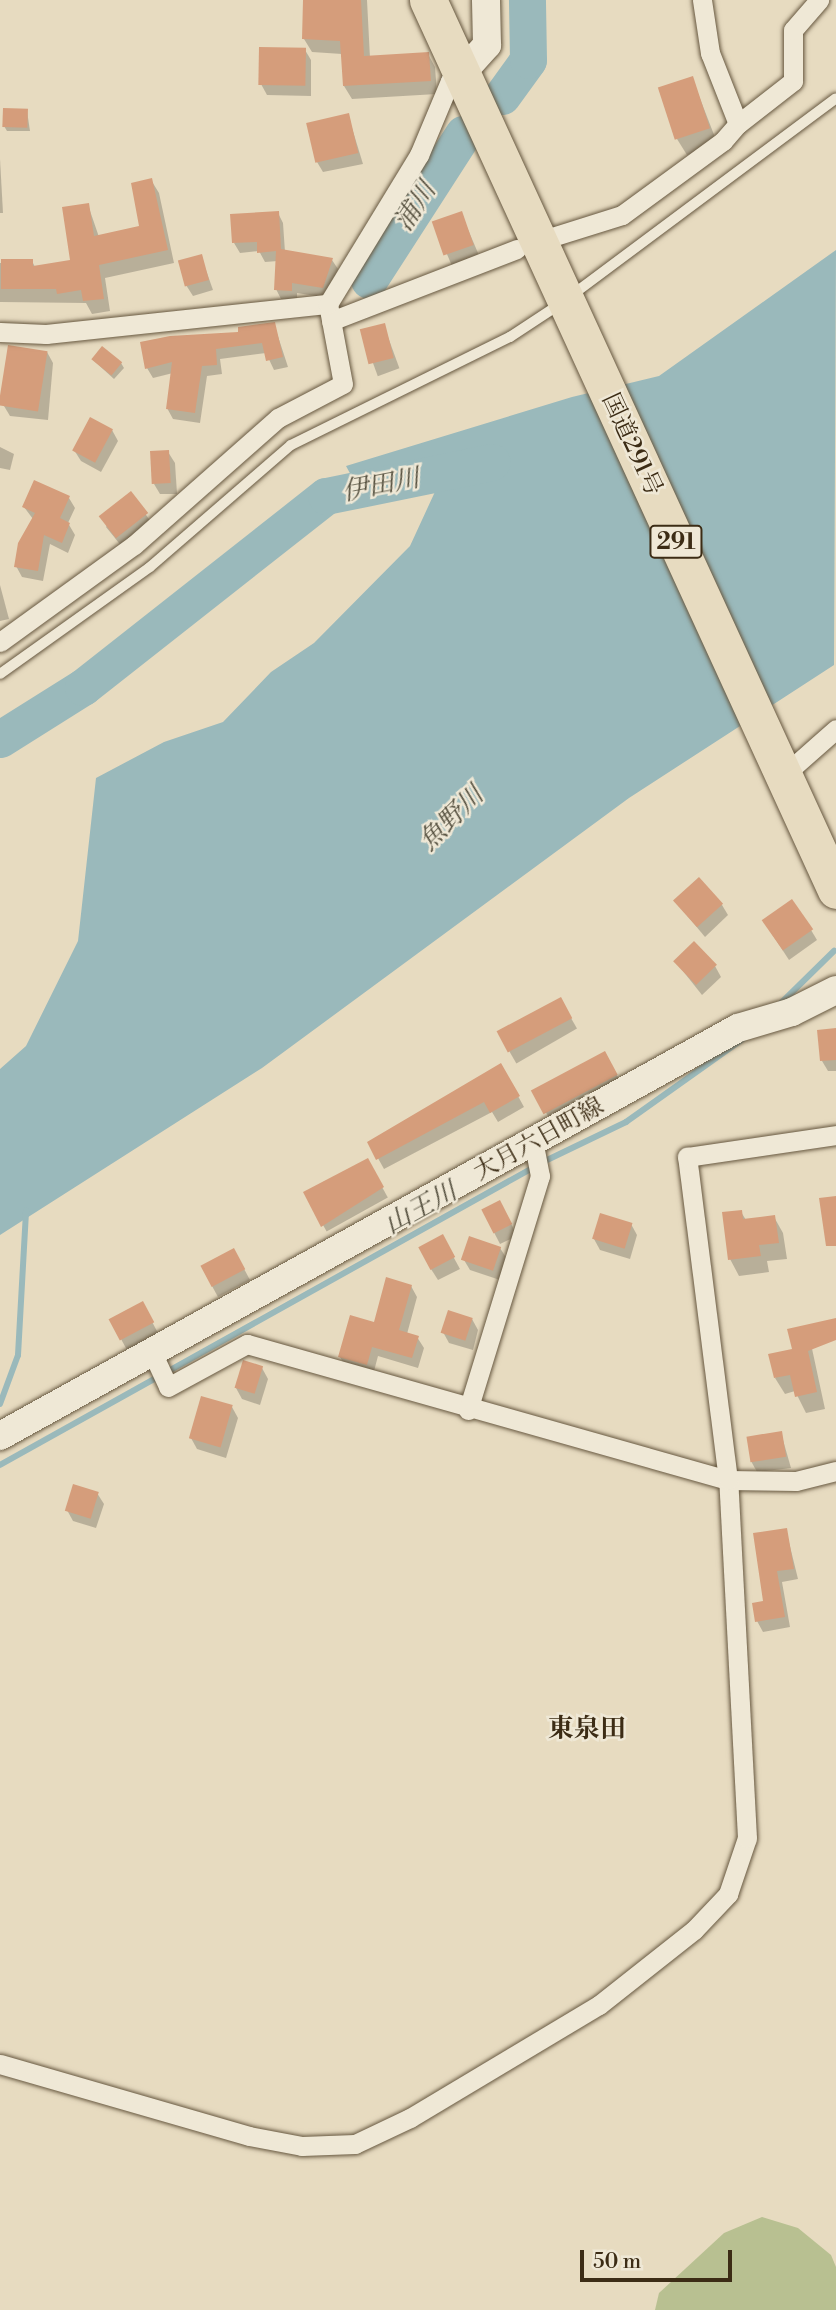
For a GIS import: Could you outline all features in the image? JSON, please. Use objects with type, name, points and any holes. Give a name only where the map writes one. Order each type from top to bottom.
[{"type":"highway","name":"国道291号","points":[[428,0],[459,76],[836,890]]},
{"type":"main road","points":[[459,76],[487,45],[486,0]]},
{"type":"main road","name":"大月六日町線","points":[[0,1436],[534,1144],[738,1028],[792,1012],[836,990]]},
{"type":"street","points":[[702,0],[710,53],[738,124]]},
{"type":"street","points":[[552,237],[622,215],[723,141],[738,124],[793,81],[793,30],[819,0]]},
{"type":"street","points":[[0,642],[134,545],[278,418],[343,384],[330,313],[419,155],[450,80],[459,76]]},
{"type":"street","points":[[0,332],[46,334],[330,313],[517,249]]},
{"type":"street","points":[[781,769],[836,729]]},
{"type":"street","points":[[0,2064],[249,2136],[302,2146],[355,2144],[410,2118],[600,2005],[694,1930],[728,1894],[747,1838],[728,1480],[687,1157],[836,1135]]},
{"type":"street","points":[[468,1410],[540,1176],[534,1144]]},
{"type":"street","points":[[152,1352],[168,1387],[247,1344],[468,1410],[728,1480],[796,1481],[836,1471]]},
{"type":"lane","points":[[0,674],[150,567],[291,445],[510,337],[569,311],[836,99]]},
{"type":"green space","points":[[762,2217],[798,2228],[831,2255],[836,2267],[836,2310],[655,2310],[659,2293],[724,2233]]},
{"type":"water","name":"魚野川","points":[[836,250],[834,665],[629,798],[262,1068],[0,1235],[0,1069],[26,1046],[78,941],[96,778],[164,742],[223,722],[271,672],[314,643],[410,546],[451,457],[352,477],[346,466],[572,397],[659,376]]},
{"type":"building","points":[[303,0],[361,0],[364,56],[429,52],[431,81],[343,86],[340,41],[302,39]]},
{"type":"building","points":[[259,47],[306,48],[305,86],[258,85]]},
{"type":"building","points":[[693,76],[710,128],[675,140],[658,87]]},
{"type":"building","points":[[3,108],[28,109],[27,128],[2,127]]},
{"type":"building","points":[[349,113],[358,153],[315,163],[306,123]]},
{"type":"building","points":[[152,178],[168,250],[99,265],[104,299],[83,301],[81,290],[57,294],[56,289],[1,289],[1,259],[33,259],[33,266],[70,260],[62,207],[89,203],[94,236],[139,226],[131,183]]},
{"type":"building","points":[[279,211],[281,249],[333,258],[323,288],[292,283],[292,291],[274,290],[276,251],[257,253],[257,242],[232,243],[230,214]]},
{"type":"building","points":[[462,211],[474,245],[443,255],[432,221]]},
{"type":"building","points":[[202,254],[209,280],[185,287],[178,260]]},
{"type":"building","points":[[275,322],[283,357],[266,361],[262,343],[216,349],[217,365],[202,366],[195,413],[166,409],[172,362],[145,369],[140,342],[170,336],[238,332],[238,327]]},
{"type":"building","points":[[385,323],[394,358],[368,364],[360,329]]},
{"type":"building","points":[[8,345],[48,351],[38,412],[0,405]]},
{"type":"building","points":[[102,346],[122,362],[112,376],[91,359]]},
{"type":"building","points":[[90,417],[113,429],[95,463],[72,451]]},
{"type":"building","points":[[169,450],[171,483],[152,484],[150,451]]},
{"type":"building","points":[[34,480],[70,496],[60,518],[70,523],[62,543],[44,535],[38,571],[14,567],[18,543],[35,513],[22,507]]},
{"type":"building","points":[[131,491],[148,513],[116,538],[99,516]]},
{"type":"building","points":[[699,877],[723,904],[697,927],[673,900]]},
{"type":"building","points":[[792,899],[813,929],[783,951],[762,920]]},
{"type":"building","points":[[694,941],[717,965],[696,985],[673,961]]},
{"type":"building","points":[[561,997],[572,1018],[508,1052],[497,1031]]},
{"type":"building","points":[[836,1028],[836,1060],[820,1061],[817,1030]]},
{"type":"building","points":[[605,1051],[618,1075],[544,1114],[531,1090]]},
{"type":"building","points":[[501,1063],[520,1096],[490,1113],[484,1102],[376,1160],[367,1142]]},
{"type":"building","points":[[368,1158],[384,1187],[321,1227],[303,1192]]},
{"type":"building","points":[[836,1196],[836,1246],[826,1246],[819,1198]]},
{"type":"building","points":[[500,1200],[512,1224],[494,1234],[481,1210]]},
{"type":"building","points":[[742,1210],[743,1219],[775,1215],[779,1243],[759,1245],[761,1256],[728,1260],[722,1212]]},
{"type":"building","points":[[600,1213],[633,1223],[625,1249],[592,1239]]},
{"type":"building","points":[[443,1234],[455,1257],[430,1270],[418,1247]]},
{"type":"building","points":[[469,1236],[501,1247],[493,1271],[461,1260]]},
{"type":"building","points":[[234,1248],[245,1269],[212,1287],[200,1266]]},
{"type":"building","points":[[386,1277],[412,1285],[399,1330],[419,1336],[412,1358],[372,1347],[367,1365],[338,1357],[350,1315],[374,1322]]},
{"type":"building","points":[[143,1301],[154,1322],[120,1341],[109,1319]]},
{"type":"building","points":[[448,1310],[473,1318],[465,1341],[441,1333]]},
{"type":"building","points":[[836,1318],[836,1340],[808,1351],[817,1392],[795,1397],[790,1375],[774,1378],[768,1354],[792,1349],[787,1329]]},
{"type":"building","points":[[243,1360],[263,1366],[255,1394],[235,1388]]},
{"type":"building","points":[[201,1396],[233,1405],[221,1447],[189,1438]]},
{"type":"building","points":[[782,1431],[786,1457],[751,1462],[746,1437]]},
{"type":"building","points":[[73,1484],[99,1492],[91,1519],[65,1511]]},
{"type":"building","points":[[787,1528],[794,1569],[777,1571],[785,1617],[755,1622],[752,1603],[763,1601],[753,1533]]},
{"type":"waterway","name":"浦川","points":[[502,96],[528,60],[527,0]]},
{"type":"waterway","name":"浦川","points":[[369,280],[463,134]]},
{"type":"waterway","name":"伊田川","points":[[0,739],[83,687],[326,496],[492,462]]},
{"type":"waterway","name":"山王川","points":[[780,1004],[834,951]]},
{"type":"waterway","name":"山王川","points":[[0,1465],[545,1161],[626,1122],[744,1038]]},
{"type":"waterway","points":[[0,1404],[18,1355],[26,1210]]},
{"type":"district","name":"東泉田","points":[[587,1730]]}]
